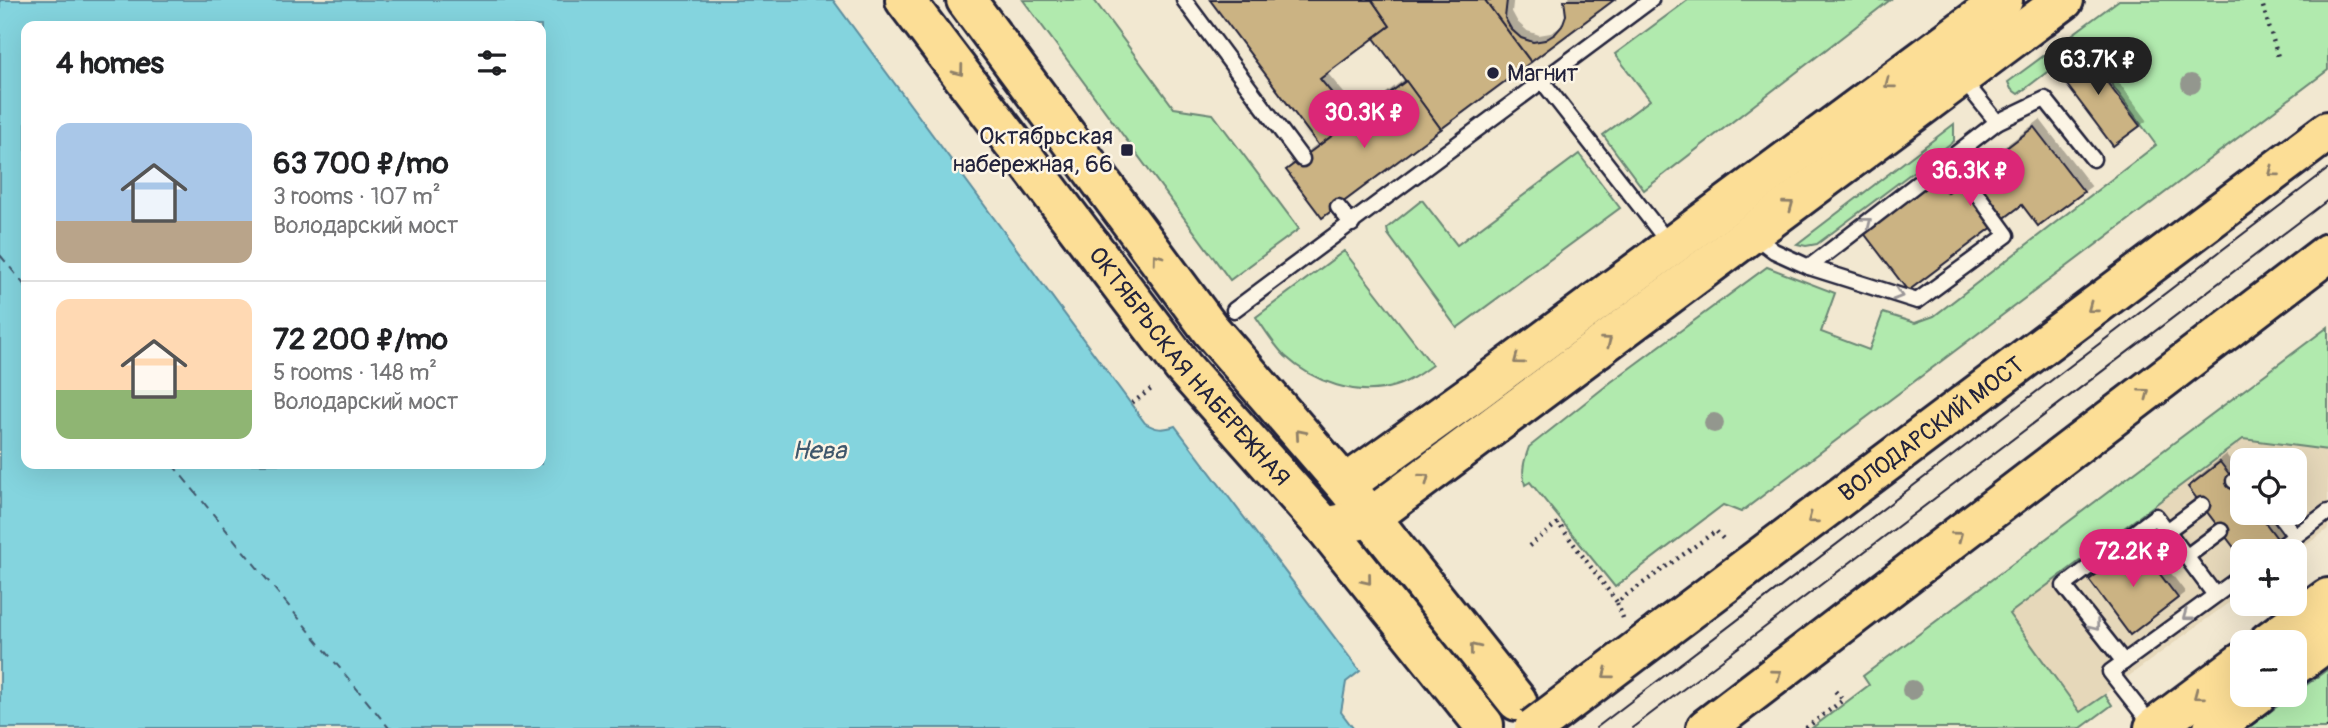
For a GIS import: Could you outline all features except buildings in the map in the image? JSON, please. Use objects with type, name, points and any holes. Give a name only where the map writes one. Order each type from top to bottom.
[{"type":"main road","name":"ОКТЯБРЬСКАЯ НАБЕРЕЖНАЯ","points":[[905,0],[1184,366],[1343,507],[1526,715]]},
{"type":"main road","name":"ОКТЯБРЬСКАЯ НАБЕРЕЖНАЯ","points":[[966,0],[1343,507],[1484,725]]},
{"type":"main road","points":[[1949,63],[2003,0]]},
{"type":"main road","points":[[1343,507],[1949,63],[2064,0]]},
{"type":"main road","name":"ВОЛОДАРСКИЙ МОСТ","points":[[1526,715],[1661,632],[2328,131]]},
{"type":"main road","points":[[1714,722],[2328,253]]},
{"type":"main road","points":[[2284,630],[2328,598]]},
{"type":"main road","points":[[2307,656],[2328,641]]},
{"type":"main road","points":[[2154,728],[2230,671]]},
{"type":"main road","points":[[2213,728],[2241,707]]},
{"type":"lane","points":[[1184,0],[1302,159]]},
{"type":"lane","points":[[1234,310],[1651,0]]},
{"type":"lane","points":[[1949,63],[1997,122]]},
{"type":"lane","points":[[1542,82],[1682,261]]},
{"type":"lane","points":[[1809,267],[1997,122],[2045,99],[2093,159]]},
{"type":"lane","points":[[1739,219],[1773,251],[1809,267],[1917,301],[2007,235],[1951,158]]},
{"type":"lane","points":[[1338,206],[1352,224]]},
{"type":"lane","points":[[2167,531],[2202,505]]},
{"type":"lane","points":[[2291,539],[2328,512]]},
{"type":"lane","points":[[2124,662],[2064,586],[2156,516],[2215,595]]},
{"type":"lane","points":[[2287,525],[2295,536]]},
{"type":"lane","points":[[2186,557],[2221,531]]},
{"type":"lane","points":[[2154,728],[2110,672],[2230,584]]},
{"type":"path","points":[[2261,0],[2279,60]]},
{"type":"path","points":[[1132,403],[1152,388]]},
{"type":"path","points":[[1529,546],[1558,523],[1617,602],[1621,615]]},
{"type":"path","points":[[1617,602],[1716,531]]},
{"type":"path","points":[[1806,728],[1843,700],[1835,691]]},
{"type":"shaded area","points":[[2243,438],[2328,450],[2328,529],[2307,544],[2307,539],[2230,539],[2230,602],[2080,712],[2009,614]]},
{"type":"green space","points":[[1023,0],[1094,0],[1174,108],[1213,114],[1299,229],[1230,280]]},
{"type":"green space","points":[[1688,0],[1890,0],[1644,190],[1603,135],[1650,100],[1615,54]]},
{"type":"green space","points":[[2119,0],[2328,0],[2328,70],[1741,512],[1723,505],[1615,587],[1530,482],[1525,485],[1523,475],[1529,447],[1611,382],[1767,267],[1835,293],[1821,332],[1869,350],[1883,313],[1915,323],[1934,316],[2156,145],[2083,45],[2018,94],[2011,89],[2008,82]]},
{"type":"green space","points":[[1954,124],[1954,141],[1817,244],[1797,244]]},
{"type":"green space","points":[[1579,154],[1620,208],[1457,328],[1388,234],[1387,228],[1422,200],[1457,245]]},
{"type":"green space","points":[[1344,251],[1432,365],[1415,377],[1395,386],[1366,390],[1351,389],[1322,380],[1285,356],[1256,317]]},
{"type":"green space","points":[[2328,327],[2328,450],[2243,439],[2009,614],[2080,712],[2105,695],[2112,705],[2081,728],[1812,728],[1869,685],[1863,676]]},
{"type":"green space","points":[[2328,669],[2328,728],[2248,728],[2276,707],[2307,707],[2307,684]]},
{"type":"water","name":"Нева","points":[[0,0],[833,0],[1145,423],[1160,429],[1175,426],[1360,671],[1346,682],[1341,712],[1353,728],[0,728]]},
{"type":"ferry route","points":[[0,255],[21,281]]},
{"type":"ferry route","points":[[176,469],[389,728]]},
{"type":"tram line","points":[[1596,728],[2328,169]]},
{"type":"tram line","points":[[1632,728],[2328,200]]},
{"type":"place","name":"Магнит","points":[[1493,73]]},
{"type":"place","name":"Октябрьская набережная, 66","points":[[1127,150]]}]
